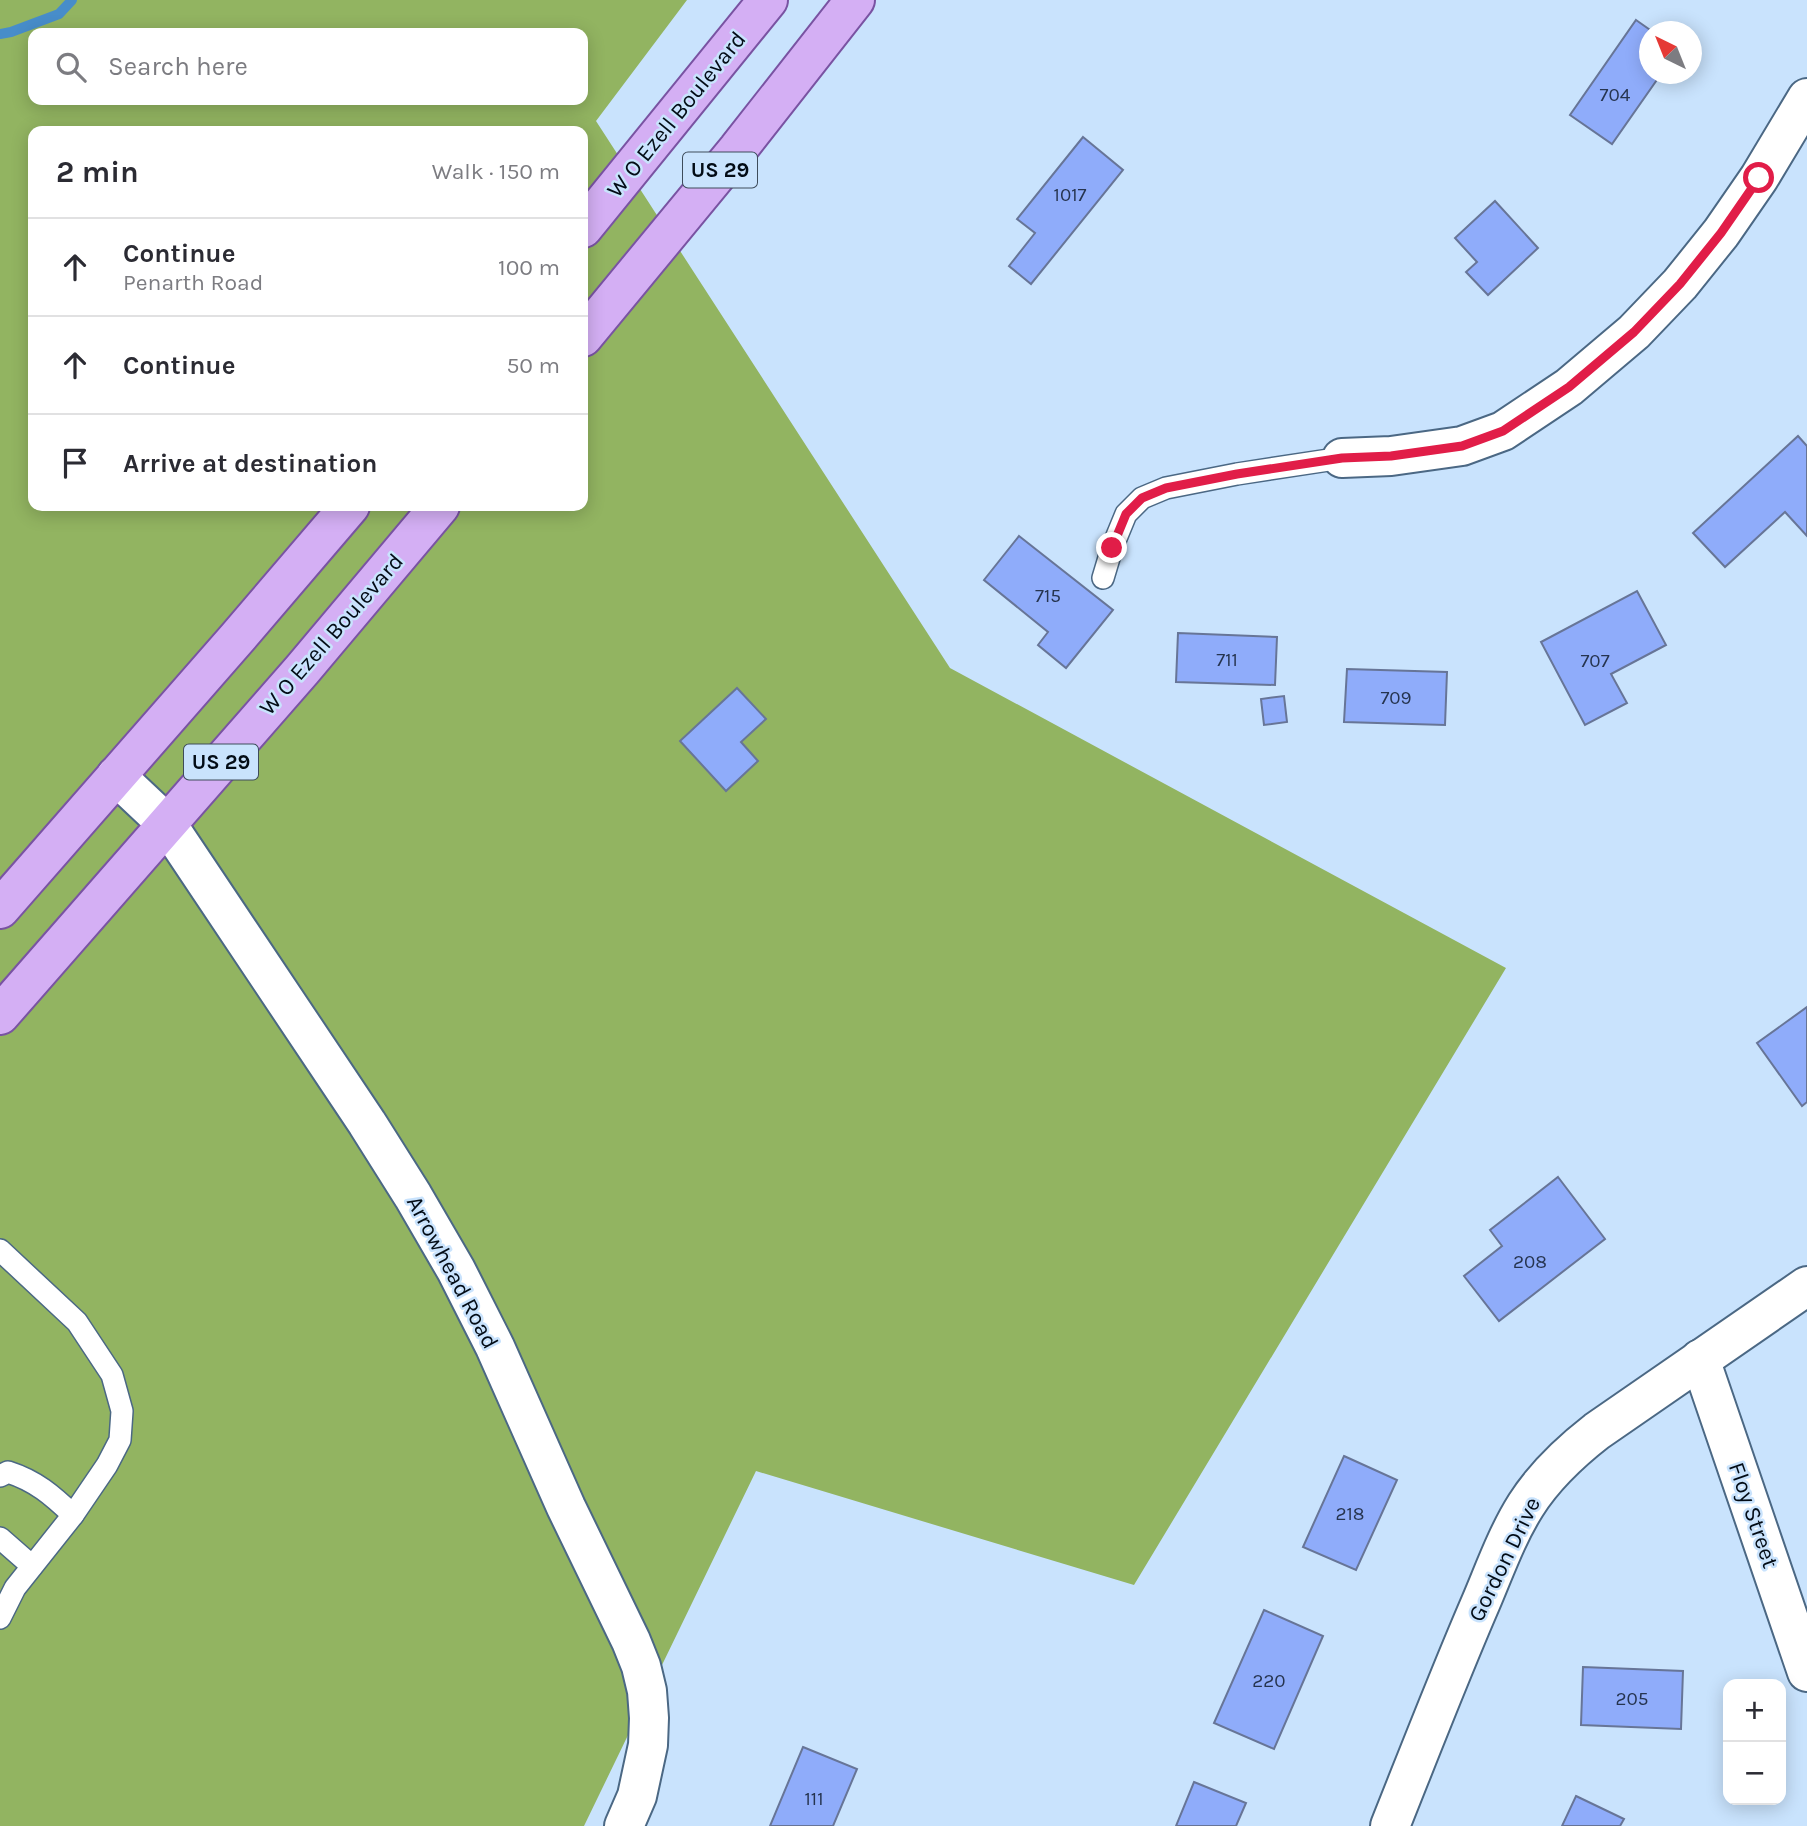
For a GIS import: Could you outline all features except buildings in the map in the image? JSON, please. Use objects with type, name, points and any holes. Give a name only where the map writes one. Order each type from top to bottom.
[{"type":"main road","name":"W O Ezell Boulevard","points":[[588,222],[768,0]]},
{"type":"main road","name":"US 29","points":[[588,331],[738,149],[855,0]]},
{"type":"main road","name":"US 29","points":[[0,909],[346,511]]},
{"type":"main road","name":"W O Ezell Boulevard","points":[[0,1015],[302,670],[436,511]]},
{"type":"street","points":[[1342,458],[1391,456],[1462,446],[1503,431],[1569,387],[1634,332],[1680,284],[1721,233],[1759,178],[1807,98]]},
{"type":"street","name":"Arrowhead Road","points":[[116,776],[167,824],[367,1123],[456,1270],[495,1347],[641,1666],[647,1691],[648,1745],[637,1796],[624,1826]]},
{"type":"street","name":"Gordon Drive","points":[[1390,1826],[1456,1660],[1510,1535],[1526,1505],[1546,1477],[1570,1452],[1597,1431],[1807,1286]]},
{"type":"street","name":"Floy Street","points":[[1700,1359],[1807,1672]]},
{"type":"lane","points":[[1103,578],[1126,514],[1142,498],[1178,485],[1342,458]]},
{"type":"lane","points":[[0,1250],[77,1322],[113,1375],[122,1410],[120,1440],[107,1465],[73,1515],[15,1588],[0,1618]]},
{"type":"lane","points":[[0,1476],[8,1472],[27,1478],[49,1492],[73,1515]]},
{"type":"lane","points":[[0,1538],[32,1566]]},
{"type":"green space","points":[[0,0],[687,0],[596,121],[950,668],[1506,968],[1134,1585],[756,1471],[584,1826],[0,1826]]},
{"type":"waterway","points":[[0,34],[59,14],[72,0]]},
{"type":"route","points":[[1112,548],[1126,514],[1142,498],[1166,488],[1342,458],[1391,456],[1462,446],[1503,431],[1569,387],[1634,332],[1680,284],[1721,233],[1759,178]]}]
